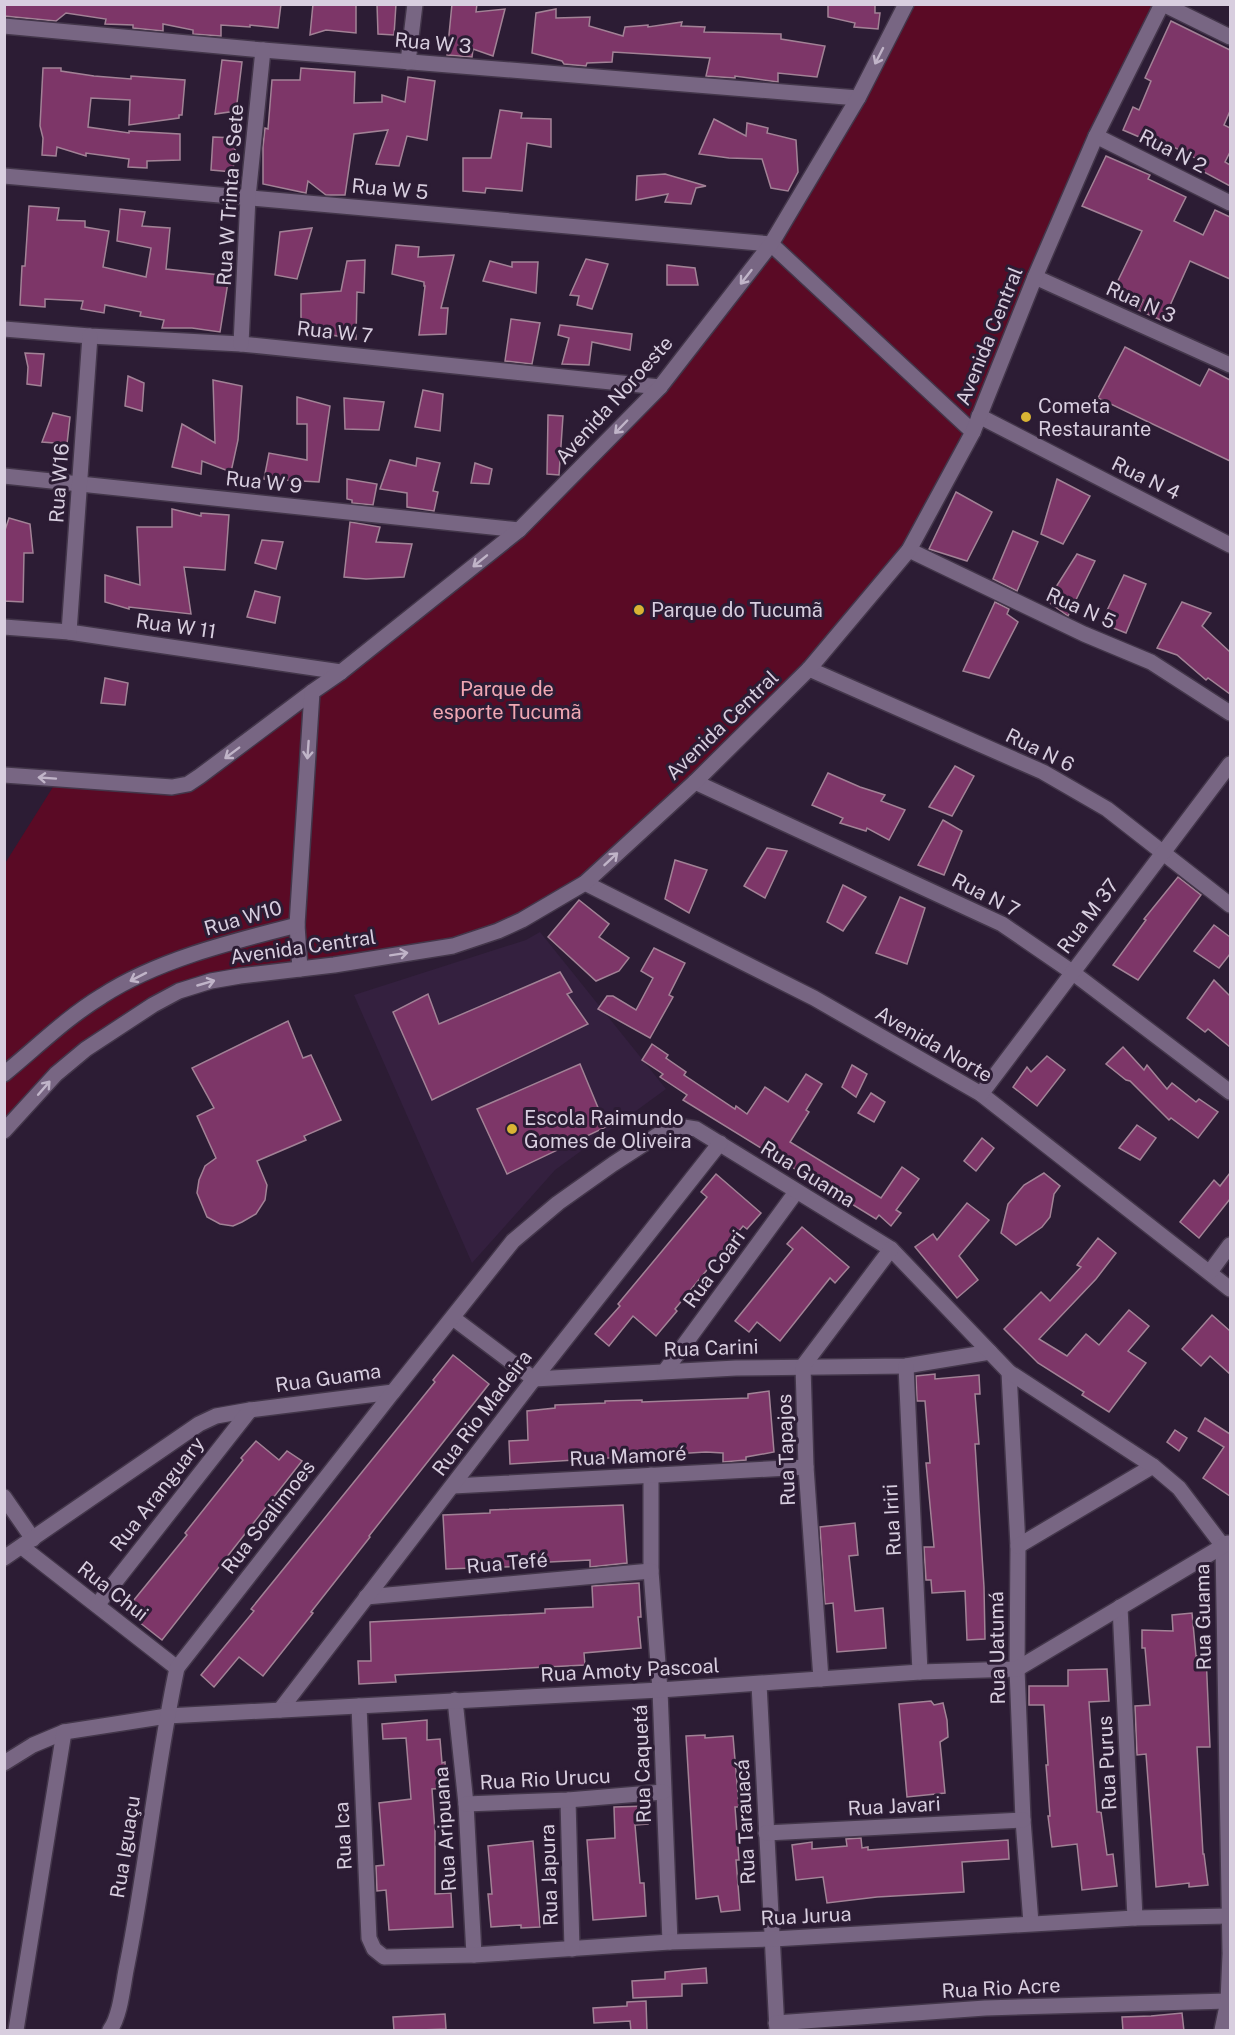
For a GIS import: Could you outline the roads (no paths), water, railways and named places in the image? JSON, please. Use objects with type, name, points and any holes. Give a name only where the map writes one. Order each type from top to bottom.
[{"type":"street","points":[[408,62],[415,4]]},
{"type":"street","name":"Avenida Noroeste","points":[[5,776],[182,786],[200,776],[341,672],[519,530],[660,387],[771,244],[858,98],[906,4]]},
{"type":"street","points":[[1163,4],[1230,37]]},
{"type":"street","name":"Avenida Central","points":[[4,1131],[56,1074],[86,1049],[153,1005],[179,991],[211,981],[240,976],[453,946],[498,931],[522,920],[585,883],[695,782],[810,669],[909,550],[973,432],[1035,277],[1096,136],[1163,4]]},
{"type":"street","name":"Rua W 3","points":[[4,26],[263,50],[858,98]]},
{"type":"street","name":"Rua W Trinta e Sete","points":[[241,344],[248,197],[263,50]]},
{"type":"street","name":"Rua N 2","points":[[1096,136],[1230,203]]},
{"type":"street","name":"Rua W 5","points":[[4,176],[771,244]]},
{"type":"street","points":[[771,244],[973,432]]},
{"type":"street","name":"Rua N 3","points":[[1035,277],[1230,365]]},
{"type":"street","name":"Rua W 7","points":[[4,329],[241,344],[660,387]]},
{"type":"street","name":"Rua W16","points":[[69,632],[90,336]]},
{"type":"street","name":"Rua N 4","points":[[979,416],[1230,545]]},
{"type":"street","name":"Rua W 9","points":[[4,476],[519,530]]},
{"type":"street","name":"Rua N 5","points":[[909,550],[1084,634],[1151,662],[1230,713]]},
{"type":"street","name":"Rua W 11","points":[[4,627],[69,632],[341,672]]},
{"type":"street","name":"Rua N 6","points":[[810,669],[1043,772],[1107,809],[1230,905]]},
{"type":"street","name":"Rua W10","points":[[4,1074],[64,1022],[104,994],[148,972],[219,946],[297,925],[312,692]]},
{"type":"street","name":"Rua M 37","points":[[981,1094],[1230,764]]},
{"type":"street","name":"Rua N 7","points":[[695,782],[1002,924],[1072,972],[1230,1092]]},
{"type":"street","name":"Avenida Norte","points":[[585,883],[814,998],[981,1094],[1230,1289]]},
{"type":"street","points":[[297,925],[300,969]]},
{"type":"street","name":"Rua Guama","points":[[4,1558],[199,1424],[216,1416],[393,1392],[513,1241],[558,1203],[667,1129],[677,1126],[696,1129],[891,1249],[1009,1372],[1153,1466],[1179,1488],[1227,1543],[1230,1953],[1228,2001],[1222,2031]]},
{"type":"street","name":"Rua Rio Madeira","points":[[280,1710],[534,1379],[720,1143]]},
{"type":"street","name":"Rua Coari","points":[[665,1371],[796,1192]]},
{"type":"street","points":[[1210,1272],[1230,1245]]},
{"type":"street","name":"Rua Tapajos","points":[[821,1679],[806,1467],[803,1366],[891,1249]]},
{"type":"street","points":[[453,1318],[534,1379]]},
{"type":"street","name":"Rua Carini","points":[[534,1379],[803,1366],[906,1366],[990,1352]]},
{"type":"street","name":"Rua Iriri","points":[[906,1366],[920,1672]]},
{"type":"street","name":"Rua Uatumá","points":[[1009,1372],[1018,1546],[1017,1669],[1023,1820],[1031,1923]]},
{"type":"street","name":"Rua Soalimoes","points":[[177,1668],[393,1392]]},
{"type":"street","name":"Rua Aranguary","points":[[97,1605],[250,1410]]},
{"type":"street","points":[[1018,1546],[1153,1466]]},
{"type":"street","name":"Rua Mamoré","points":[[453,1486],[806,1467]]},
{"type":"street","name":"Rua Caquetá","points":[[651,1475],[651,1571],[660,1690],[670,1942]]},
{"type":"street","name":"Rua Chui","points":[[4,1497],[27,1543],[97,1605],[177,1668]]},
{"type":"street","name":"Rua Amoty Pascoal","points":[[4,1762],[33,1745],[64,1732],[166,1716],[660,1690],[920,1672],[1017,1669],[1227,1543]]},
{"type":"street","name":"Rua Tefé","points":[[366,1597],[651,1571]]},
{"type":"street","name":"Rua Purus","points":[[1120,1607],[1136,1918]]},
{"type":"street","name":"Rua Iguaçu","points":[[110,2031],[119,2004],[133,1936],[166,1716],[177,1668]]},
{"type":"street","name":"Rua Tarauacá","points":[[759,1684],[776,2027]]},
{"type":"street","name":"Rua Aripuana","points":[[455,1700],[466,1804],[474,1955]]},
{"type":"street","name":"Rua Ica","points":[[359,1706],[369,1938],[374,1949],[384,1957]]},
{"type":"street","points":[[16,2031],[64,1732]]},
{"type":"street","name":"Rua Rio Urucu","points":[[466,1804],[568,1800],[663,1792]]},
{"type":"street","name":"Rua Japura","points":[[568,1800],[572,1949]]},
{"type":"street","name":"Rua Javari","points":[[766,1833],[1023,1820]]},
{"type":"street","name":"Rua Jurua","points":[[384,1957],[474,1955],[1031,1923],[1229,1916]]},
{"type":"street","name":"Rua Rio Acre","points":[[776,2027],[985,2008],[1228,2001]]},
{"type":"place","name":"Cometa Restaurante","points":[[1026,417]]},
{"type":"place","name":"Parque do Tucumã","points":[[639,610]]},
{"type":"place","name":"Escola Raimundo Gomes de Oliveira","points":[[512,1129]]},
{"type":"park label","name":"Parque de esporte Tucumã","points":[[507,700]]}]
